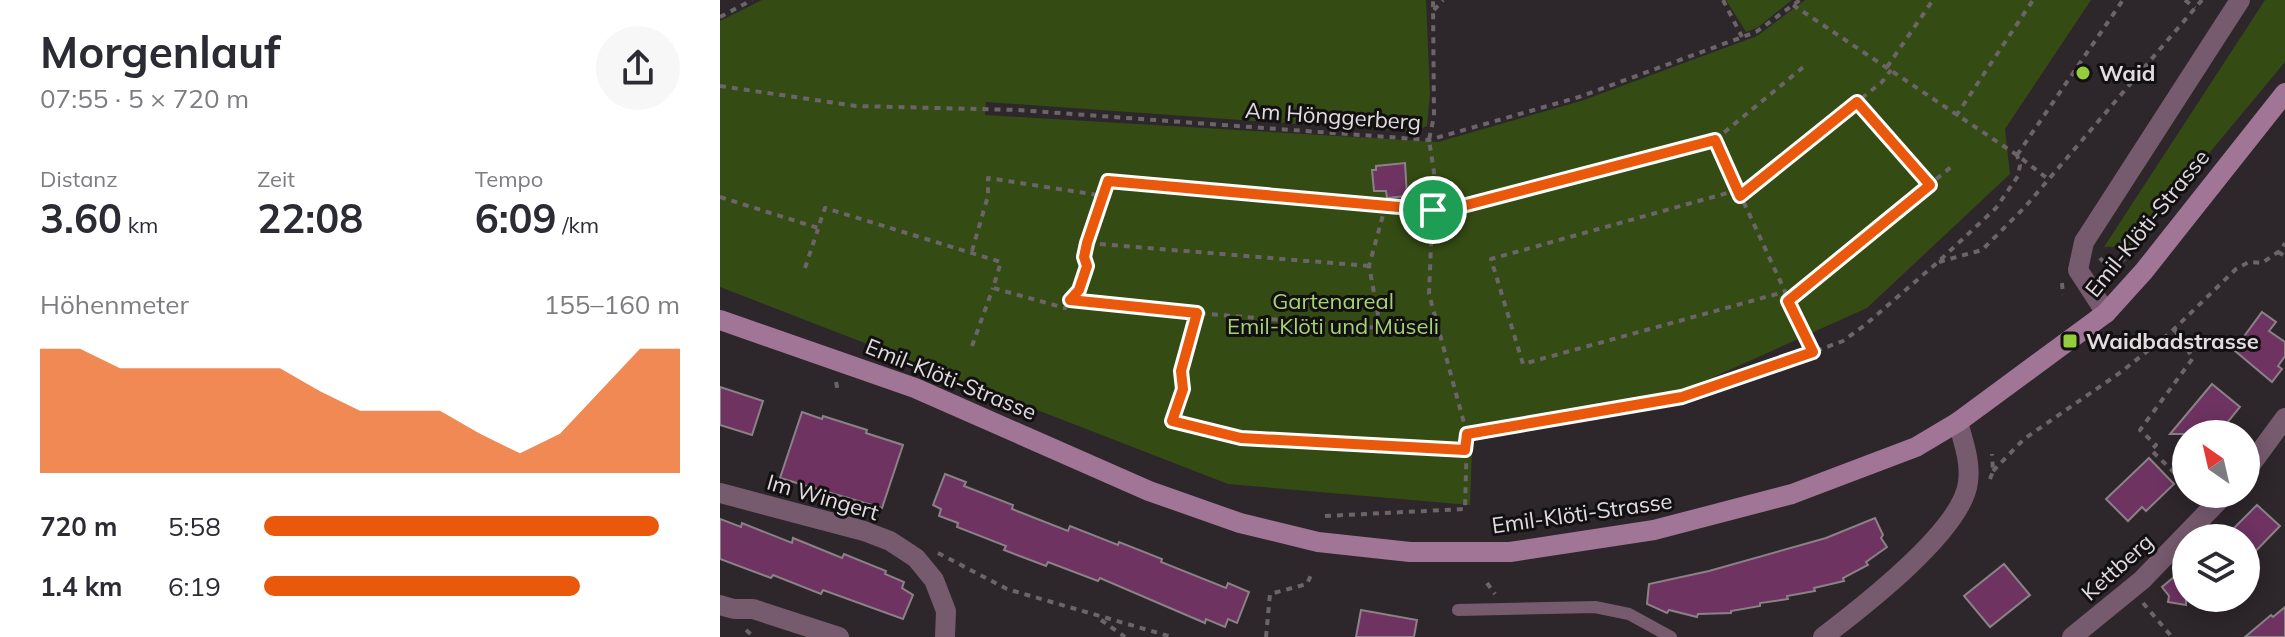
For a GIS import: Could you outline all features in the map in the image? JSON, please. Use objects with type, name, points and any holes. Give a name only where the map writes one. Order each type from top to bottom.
[{"type":"street","points":[[2106,313],[2078,270],[2084,242],[2240,0]]},
{"type":"street","name":"Emil-Klöti-Strasse","points":[[720,320],[915,388],[1149,491],[1240,523],[1318,542],[1410,552],[1510,552],[1654,530],[1792,494],[1916,447],[1958,422],[2106,313],[2144,271],[2285,93]]},
{"type":"street","points":[[2260,452],[2285,418]]},
{"type":"street","points":[[1823,637],[1871,600],[1950,521],[1968,484],[1968,461],[1958,422]]},
{"type":"street","name":"Im Wingert","points":[[720,493],[864,531],[890,541],[916,558],[934,580],[946,611],[945,637]]},
{"type":"street","name":"Kettberg","points":[[2072,637],[2131,589],[2211,508]]},
{"type":"street","points":[[720,605],[753,609],[839,637]]},
{"type":"lane","points":[[1458,610],[1595,607],[1629,614],[1671,637]]},
{"type":"path","points":[[720,17],[752,0]]},
{"type":"path","points":[[1325,516],[1465,509],[1467,434],[1429,294],[1434,172],[1429,140],[1434,116],[1433,0]]},
{"type":"path","points":[[1434,10],[1443,0]]},
{"type":"path","points":[[1723,0],[1742,37]]},
{"type":"path","name":"Am Hönggerberg","points":[[720,86],[856,106],[1032,111],[1429,140],[1579,97],[1756,32],[1800,0]]},
{"type":"path","points":[[1784,292],[1523,364],[1491,259],[1739,193],[1882,82],[1933,0]]},
{"type":"path","points":[[1956,116],[2033,0]]},
{"type":"path","points":[[2017,155],[2123,0]]},
{"type":"path","points":[[2185,0],[2195,8]]},
{"type":"path","points":[[1938,262],[1982,250],[2048,179],[2202,0]]},
{"type":"path","points":[[1793,5],[2048,179]]},
{"type":"path","points":[[993,288],[1065,308],[1079,290],[1087,266],[1084,257],[1087,243],[1108,181],[1386,204],[1432,212],[1715,140],[1807,64]]},
{"type":"path","points":[[1857,102],[1930,185]]},
{"type":"path","points":[[1715,140],[1813,352]]},
{"type":"path","points":[[1467,434],[1682,397],[1843,341],[1938,262],[1996,208],[2010,191],[2020,165],[2017,155]]},
{"type":"path","points":[[1788,301],[1951,167]]},
{"type":"path","points":[[972,251],[988,196],[988,178],[1104,196]]},
{"type":"path","points":[[720,197],[818,228]]},
{"type":"path","points":[[1070,300],[1378,328],[1380,325],[1369,266],[1386,204]]},
{"type":"path","points":[[805,268],[825,208],[1001,262],[972,346]]},
{"type":"path","points":[[1087,243],[1369,266]]},
{"type":"path","points":[[1993,471],[2024,439],[2121,372],[2174,329],[2236,269],[2249,262],[2262,263],[2285,243]]},
{"type":"path","points":[[2278,252],[2285,256]]},
{"type":"path","points":[[2107,266],[2129,257]]},
{"type":"path","points":[[1197,313],[1181,371],[1183,389],[1172,421],[1241,438],[1465,450]]},
{"type":"path","points":[[2172,470],[2151,450],[2156,445],[2140,430],[2193,358],[2174,329]]},
{"type":"path","points":[[838,382],[838,391]]},
{"type":"path","points":[[1988,485],[1993,471],[1992,454]]},
{"type":"path","points":[[916,558],[928,548],[1007,589],[1172,637]]},
{"type":"path","points":[[1266,637],[1270,594],[1307,584],[1311,575]]},
{"type":"path","points":[[2131,589],[2172,637]]},
{"type":"path","points":[[1098,617],[1111,630],[1125,637]]},
{"type":"green space","name":"Gartenareal Emil-Klöti und Müseli","points":[[762,0],[1426,0],[1430,93],[1427,126],[1412,132],[986,102],[985,115],[1438,142],[1581,101],[1757,36],[1805,0],[2091,0],[2005,129],[2010,174],[1867,308],[1685,390],[1473,425],[1470,505],[1228,484],[720,287],[720,21]]},
{"type":"green space","points":[[1726,0],[1792,0],[1757,28],[1746,32]]},
{"type":"green space","points":[[2265,0],[2285,0],[2285,62],[2132,246],[2104,247]]},
{"type":"building","points":[[1405,163],[1407,196],[1387,198],[1386,191],[1374,191],[1372,170],[1376,170],[1376,166]]},
{"type":"building","points":[[2262,312],[2276,322],[2269,331],[2285,342],[2285,356],[2278,366],[2282,369],[2272,382],[2234,350]]},
{"type":"building","points":[[2212,384],[2240,407],[2229,420],[2182,420]]},
{"type":"building","points":[[720,387],[763,401],[752,435],[720,425]]},
{"type":"building","points":[[802,412],[867,430],[866,433],[903,445],[882,508],[780,478]]},
{"type":"building","points":[[2149,458],[2172,482],[2172,486],[2146,511],[2142,507],[2128,521],[2106,499]]},
{"type":"building","points":[[945,474],[966,482],[964,486],[1013,505],[1012,509],[1068,531],[1070,526],[1118,545],[1119,542],[1226,588],[1228,583],[1249,592],[1237,623],[1228,619],[1225,627],[1206,619],[1205,623],[1100,578],[1098,581],[1048,562],[1046,566],[1004,550],[1006,546],[957,527],[958,523],[939,516],[941,509],[933,505]]},
{"type":"building","points":[[2254,508],[2260,508],[2280,526],[2260,547],[2260,524],[2238,524]]},
{"type":"building","points":[[1875,518],[1887,547],[1866,562],[1868,565],[1843,578],[1844,581],[1787,596],[1788,599],[1760,603],[1760,606],[1731,613],[1698,614],[1697,617],[1669,610],[1667,613],[1647,604],[1649,584],[1709,571],[1826,538]]},
{"type":"building","points":[[720,519],[741,527],[742,523],[792,543],[793,538],[842,558],[844,554],[886,571],[885,574],[904,582],[902,588],[913,595],[903,619],[823,590],[821,594],[720,559]]},
{"type":"building","points":[[2004,564],[2030,595],[1990,627],[1964,596]]},
{"type":"building","points":[[2172,579],[2172,603],[2168,602],[2169,596],[2162,587]]},
{"type":"building","points":[[2285,607],[2285,637],[2245,637],[2271,615],[2273,617]]},
{"type":"building","points":[[1361,610],[1417,620],[1414,637],[1356,637]]},
{"type":"place","name":"Waid","points":[[2083,73]]},
{"type":"place","name":"Waidbadstrasse","points":[[2070,341]]},
{"type":"route","points":[[1857,102],[1930,185],[1788,301],[1813,352],[1682,397],[1467,434],[1465,450],[1241,438],[1172,421],[1183,389],[1181,371],[1197,313],[1070,300],[1079,290],[1087,266],[1084,257],[1087,243],[1108,181],[1433,210],[1432,214],[1489,201],[1715,140],[1740,196],[1857,102]]}]
